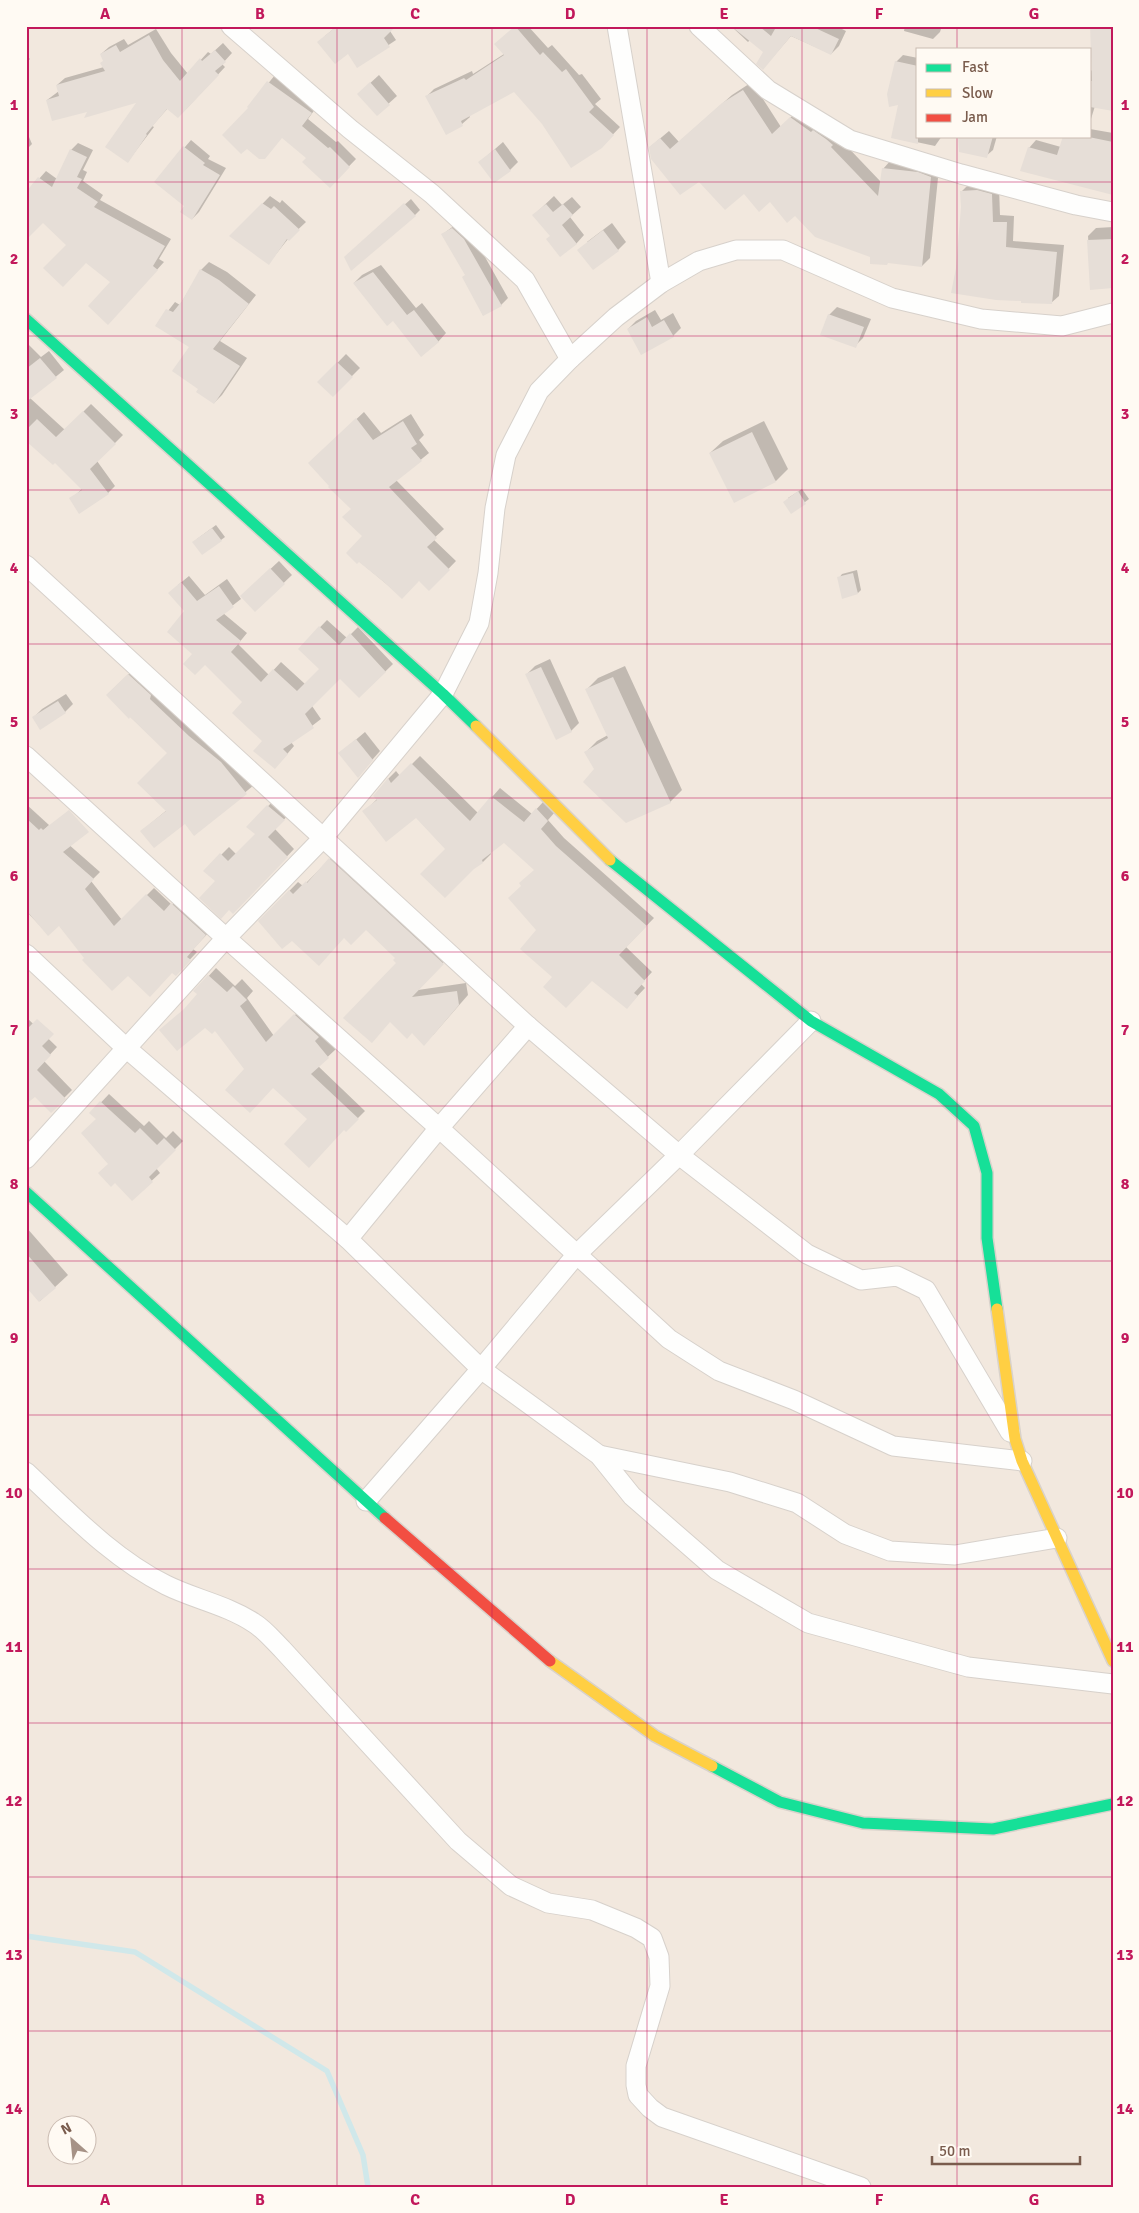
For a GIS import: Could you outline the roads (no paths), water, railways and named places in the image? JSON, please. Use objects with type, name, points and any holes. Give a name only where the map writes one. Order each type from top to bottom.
[{"type":"street","points":[[231,26],[350,129],[432,194],[525,280],[570,359]]},
{"type":"street","points":[[617,26],[661,282]]},
{"type":"street","points":[[699,26],[768,90],[850,140],[961,174],[1076,205],[1113,212]]},
{"type":"street","points":[[26,1159],[125,1047],[226,938],[323,838],[443,694],[479,623],[488,573],[495,508],[506,455],[539,391],[570,359],[616,317],[661,282],[699,261],[736,250],[783,250],[892,298],[982,319],[1062,326],[1113,313]]},
{"type":"street","points":[[26,319],[443,694],[616,866],[810,1021],[939,1094],[974,1126],[987,1173],[987,1238],[1015,1439],[1022,1461],[1113,1661]]},
{"type":"street","points":[[26,565],[528,1026],[679,1155],[807,1254],[861,1280],[897,1276],[926,1290],[1015,1439]]},
{"type":"street","points":[[26,756],[439,1128],[669,1339],[719,1371],[794,1400],[893,1446],[1022,1461]]},
{"type":"street","points":[[26,954],[125,1047],[348,1239],[482,1370],[599,1455],[632,1496],[717,1570],[808,1623],[968,1667],[1113,1684]]},
{"type":"street","points":[[366,1501],[482,1370],[577,1254],[679,1155],[810,1021]]},
{"type":"street","points":[[348,1239],[439,1128],[528,1026]]},
{"type":"street","points":[[26,1192],[366,1501],[553,1664],[656,1736],[780,1802],[863,1823],[993,1829],[1113,1804]]},
{"type":"street","points":[[599,1455],[730,1482],[797,1503],[845,1534],[890,1552],[955,1555],[1057,1538]]},
{"type":"street","points":[[26,1472],[107,1547],[136,1567],[167,1585],[213,1602],[254,1623],[282,1649],[458,1841],[511,1886],[548,1903],[592,1910],[636,1928],[652,1938],[658,1957],[660,1986],[636,2066],[638,2095],[650,2108],[662,2117],[861,2187]]},
{"type":"waterway","points":[[26,1936],[135,1952],[327,2071],[363,2155],[368,2187]]}]
